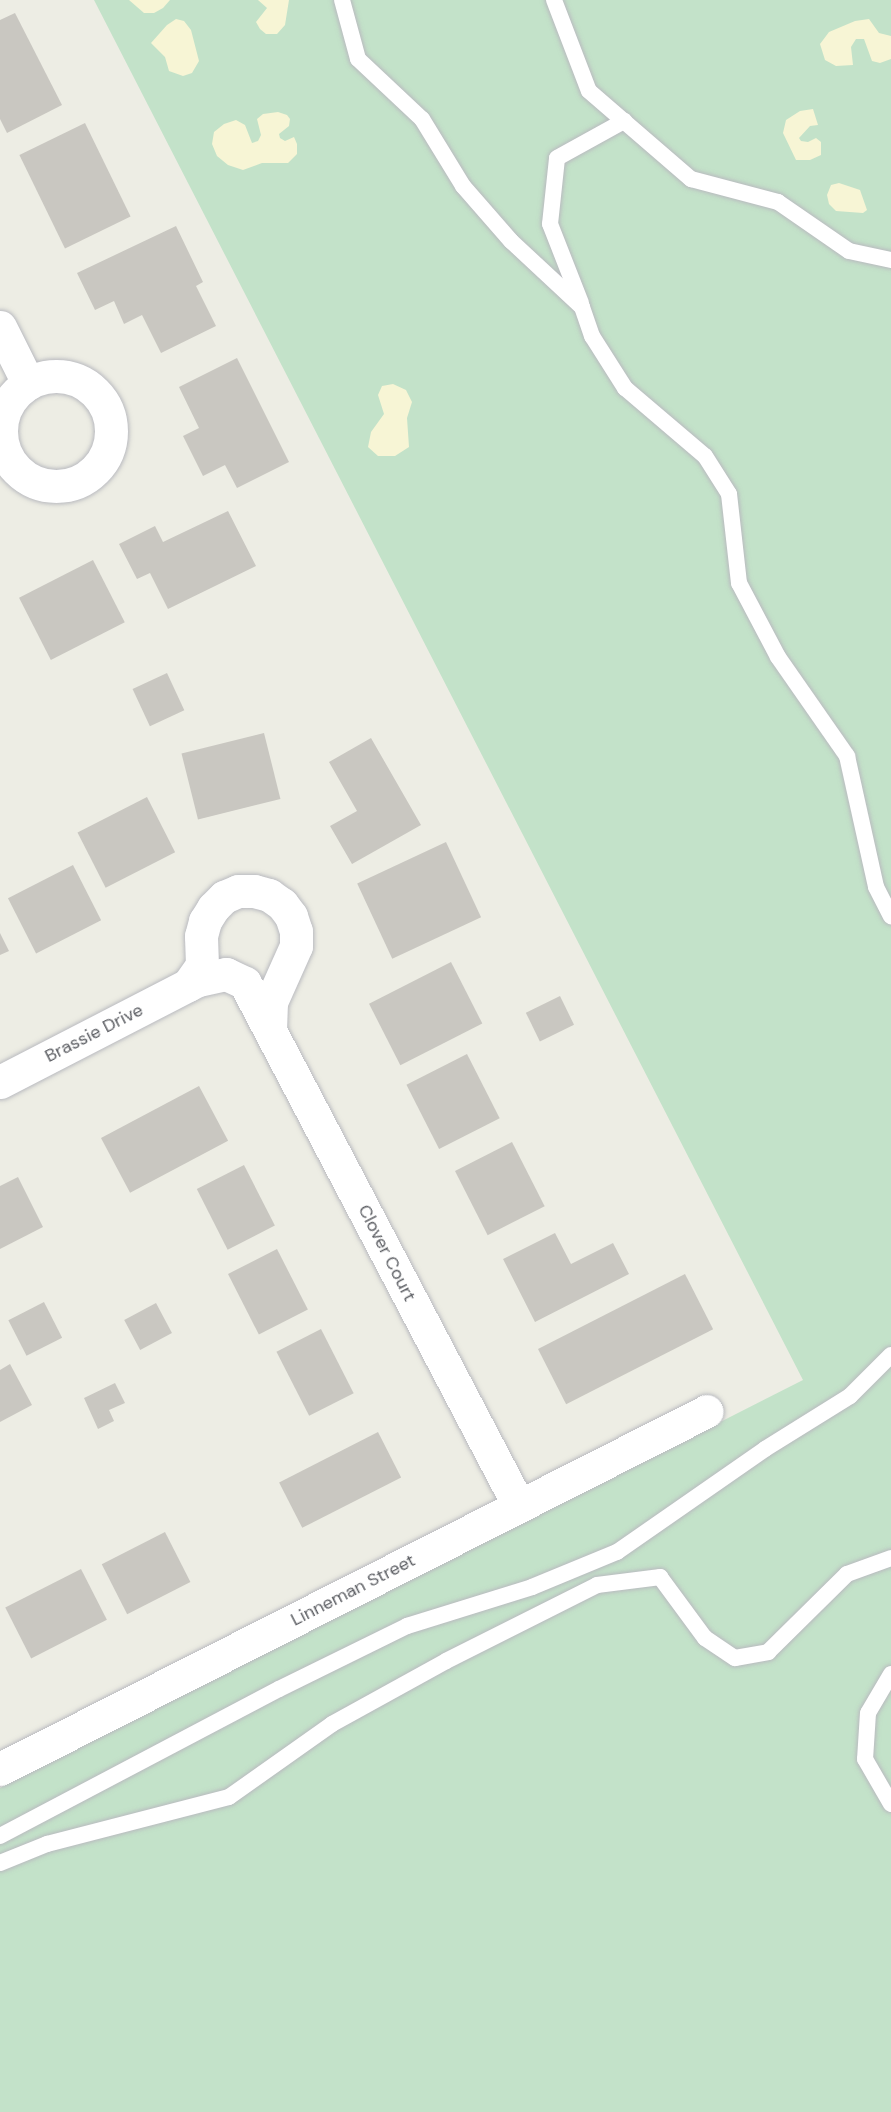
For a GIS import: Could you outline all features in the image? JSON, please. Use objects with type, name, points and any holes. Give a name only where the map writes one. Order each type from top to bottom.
[{"type":"street","points":[[0,327],[28,383]]},
{"type":"street","points":[[188,985],[202,965],[201,936],[205,921],[213,908],[224,897],[238,891],[254,891],[269,895],[282,904],[291,916],[296,931],[296,946],[271,1002],[262,1013]]},
{"type":"street","name":"Brassie Drive","points":[[0,1082],[188,985],[226,975],[244,983],[262,1013]]},
{"type":"street","name":"Clover Court","points":[[262,1013],[519,1506]]},
{"type":"street","name":"Linneman Street","points":[[0,1769],[706,1411]]},
{"type":"lane","points":[[342,0],[358,59],[422,119],[462,186],[511,241],[582,307]]},
{"type":"lane","points":[[554,0],[589,91],[691,179],[778,202],[849,251],[891,260]]},
{"type":"lane","points":[[624,121],[557,158],[550,224],[592,336],[625,388],[705,456],[729,494],[739,583],[778,657],[847,756],[876,887],[891,916]]},
{"type":"lane","points":[[0,1836],[279,1689],[407,1626],[532,1587],[617,1551],[765,1449],[850,1396],[891,1355]]},
{"type":"lane","points":[[0,1863],[47,1844],[229,1797],[332,1724],[446,1661],[597,1585],[660,1577],[705,1638],[735,1658],[768,1652],[847,1574],[891,1558]]},
{"type":"lane","points":[[891,1674],[868,1713],[864,1759],[891,1804]]},
{"type":"green space","points":[[94,0],[891,0],[891,2112],[0,2112],[0,1788],[803,1380]]},
{"type":"sand","points":[[129,0],[170,0],[154,13],[144,13]]},
{"type":"sand","points":[[258,0],[289,0],[285,25],[277,34],[266,34],[256,22],[267,8]]},
{"type":"sand","points":[[176,19],[184,21],[191,30],[199,61],[192,73],[183,76],[169,71],[165,57],[151,43],[167,25]]},
{"type":"sand","points":[[869,19],[879,33],[891,36],[891,59],[880,63],[872,61],[864,39],[856,39],[851,47],[853,65],[836,66],[825,60],[820,44],[829,32],[855,21]]},
{"type":"sand","points":[[813,109],[818,125],[810,126],[799,138],[801,141],[808,142],[816,138],[821,142],[821,155],[810,160],[796,160],[783,133],[786,120],[800,111]]},
{"type":"sand","points":[[278,112],[287,115],[290,119],[289,126],[279,134],[280,138],[285,141],[294,137],[297,144],[297,154],[288,163],[262,163],[243,170],[228,165],[217,156],[212,144],[214,132],[224,124],[236,120],[245,125],[252,143],[258,141],[261,135],[257,119],[263,114]]},
{"type":"sand","points":[[839,183],[860,190],[867,210],[863,213],[836,211],[829,204],[827,195],[831,185]]},
{"type":"sand","points":[[393,384],[406,390],[412,402],[407,418],[409,447],[395,456],[378,456],[368,447],[371,432],[384,414],[378,395],[382,386]]},
{"type":"building","points":[[15,13],[62,105],[7,133],[0,119],[0,20]]},
{"type":"building","points":[[85,123],[131,216],[65,248],[19,155]]},
{"type":"building","points":[[176,226],[203,282],[196,286],[216,326],[161,353],[142,315],[124,324],[114,301],[95,310],[77,273]]},
{"type":"building","points":[[237,358],[289,462],[237,488],[225,465],[203,476],[183,436],[199,428],[179,387]]},
{"type":"building","points":[[228,511],[256,566],[168,609],[150,573],[137,579],[119,544],[155,526],[163,542]]},
{"type":"building","points":[[93,560],[125,622],[51,660],[19,598]]},
{"type":"building","points":[[167,673],[184,710],[150,726],[133,689]]},
{"type":"building","points":[[264,733],[280,799],[198,820],[182,754]]},
{"type":"building","points":[[371,738],[421,825],[352,864],[330,826],[357,811],[329,762]]},
{"type":"building","points":[[147,797],[175,852],[106,888],[78,832]]},
{"type":"building","points":[[446,842],[481,917],[392,959],[357,883]]},
{"type":"building","points":[[73,865],[101,920],[36,953],[8,898]]},
{"type":"building","points":[[0,933],[9,951],[0,955]]},
{"type":"building","points":[[451,962],[482,1023],[400,1065],[369,1004]]},
{"type":"building","points":[[560,996],[574,1025],[540,1041],[526,1013]]},
{"type":"building","points":[[467,1054],[500,1118],[439,1149],[406,1085]]},
{"type":"building","points":[[199,1086],[228,1141],[130,1193],[101,1138]]},
{"type":"building","points":[[512,1142],[545,1206],[488,1235],[455,1171]]},
{"type":"building","points":[[244,1165],[275,1226],[228,1250],[197,1189]]},
{"type":"building","points":[[18,1177],[43,1227],[0,1249],[0,1186]]},
{"type":"building","points":[[555,1233],[571,1264],[613,1243],[629,1274],[535,1322],[503,1259]]},
{"type":"building","points":[[277,1249],[308,1310],[259,1335],[228,1274]]},
{"type":"building","points":[[685,1274],[713,1329],[566,1404],[538,1349]]},
{"type":"building","points":[[44,1302],[62,1338],[27,1356],[8,1320]]},
{"type":"building","points":[[156,1303],[172,1333],[140,1350],[124,1320]]},
{"type":"building","points":[[321,1329],[354,1393],[309,1416],[276,1352]]},
{"type":"building","points":[[10,1364],[32,1405],[0,1422],[0,1370]]},
{"type":"building","points":[[115,1383],[125,1403],[109,1410],[114,1421],[98,1429],[84,1398]]},
{"type":"building","points":[[378,1432],[401,1477],[302,1528],[279,1482]]},
{"type":"building","points":[[165,1532],[190,1582],[127,1614],[102,1564]]},
{"type":"building","points":[[81,1569],[107,1620],[31,1658],[5,1608]]}]
